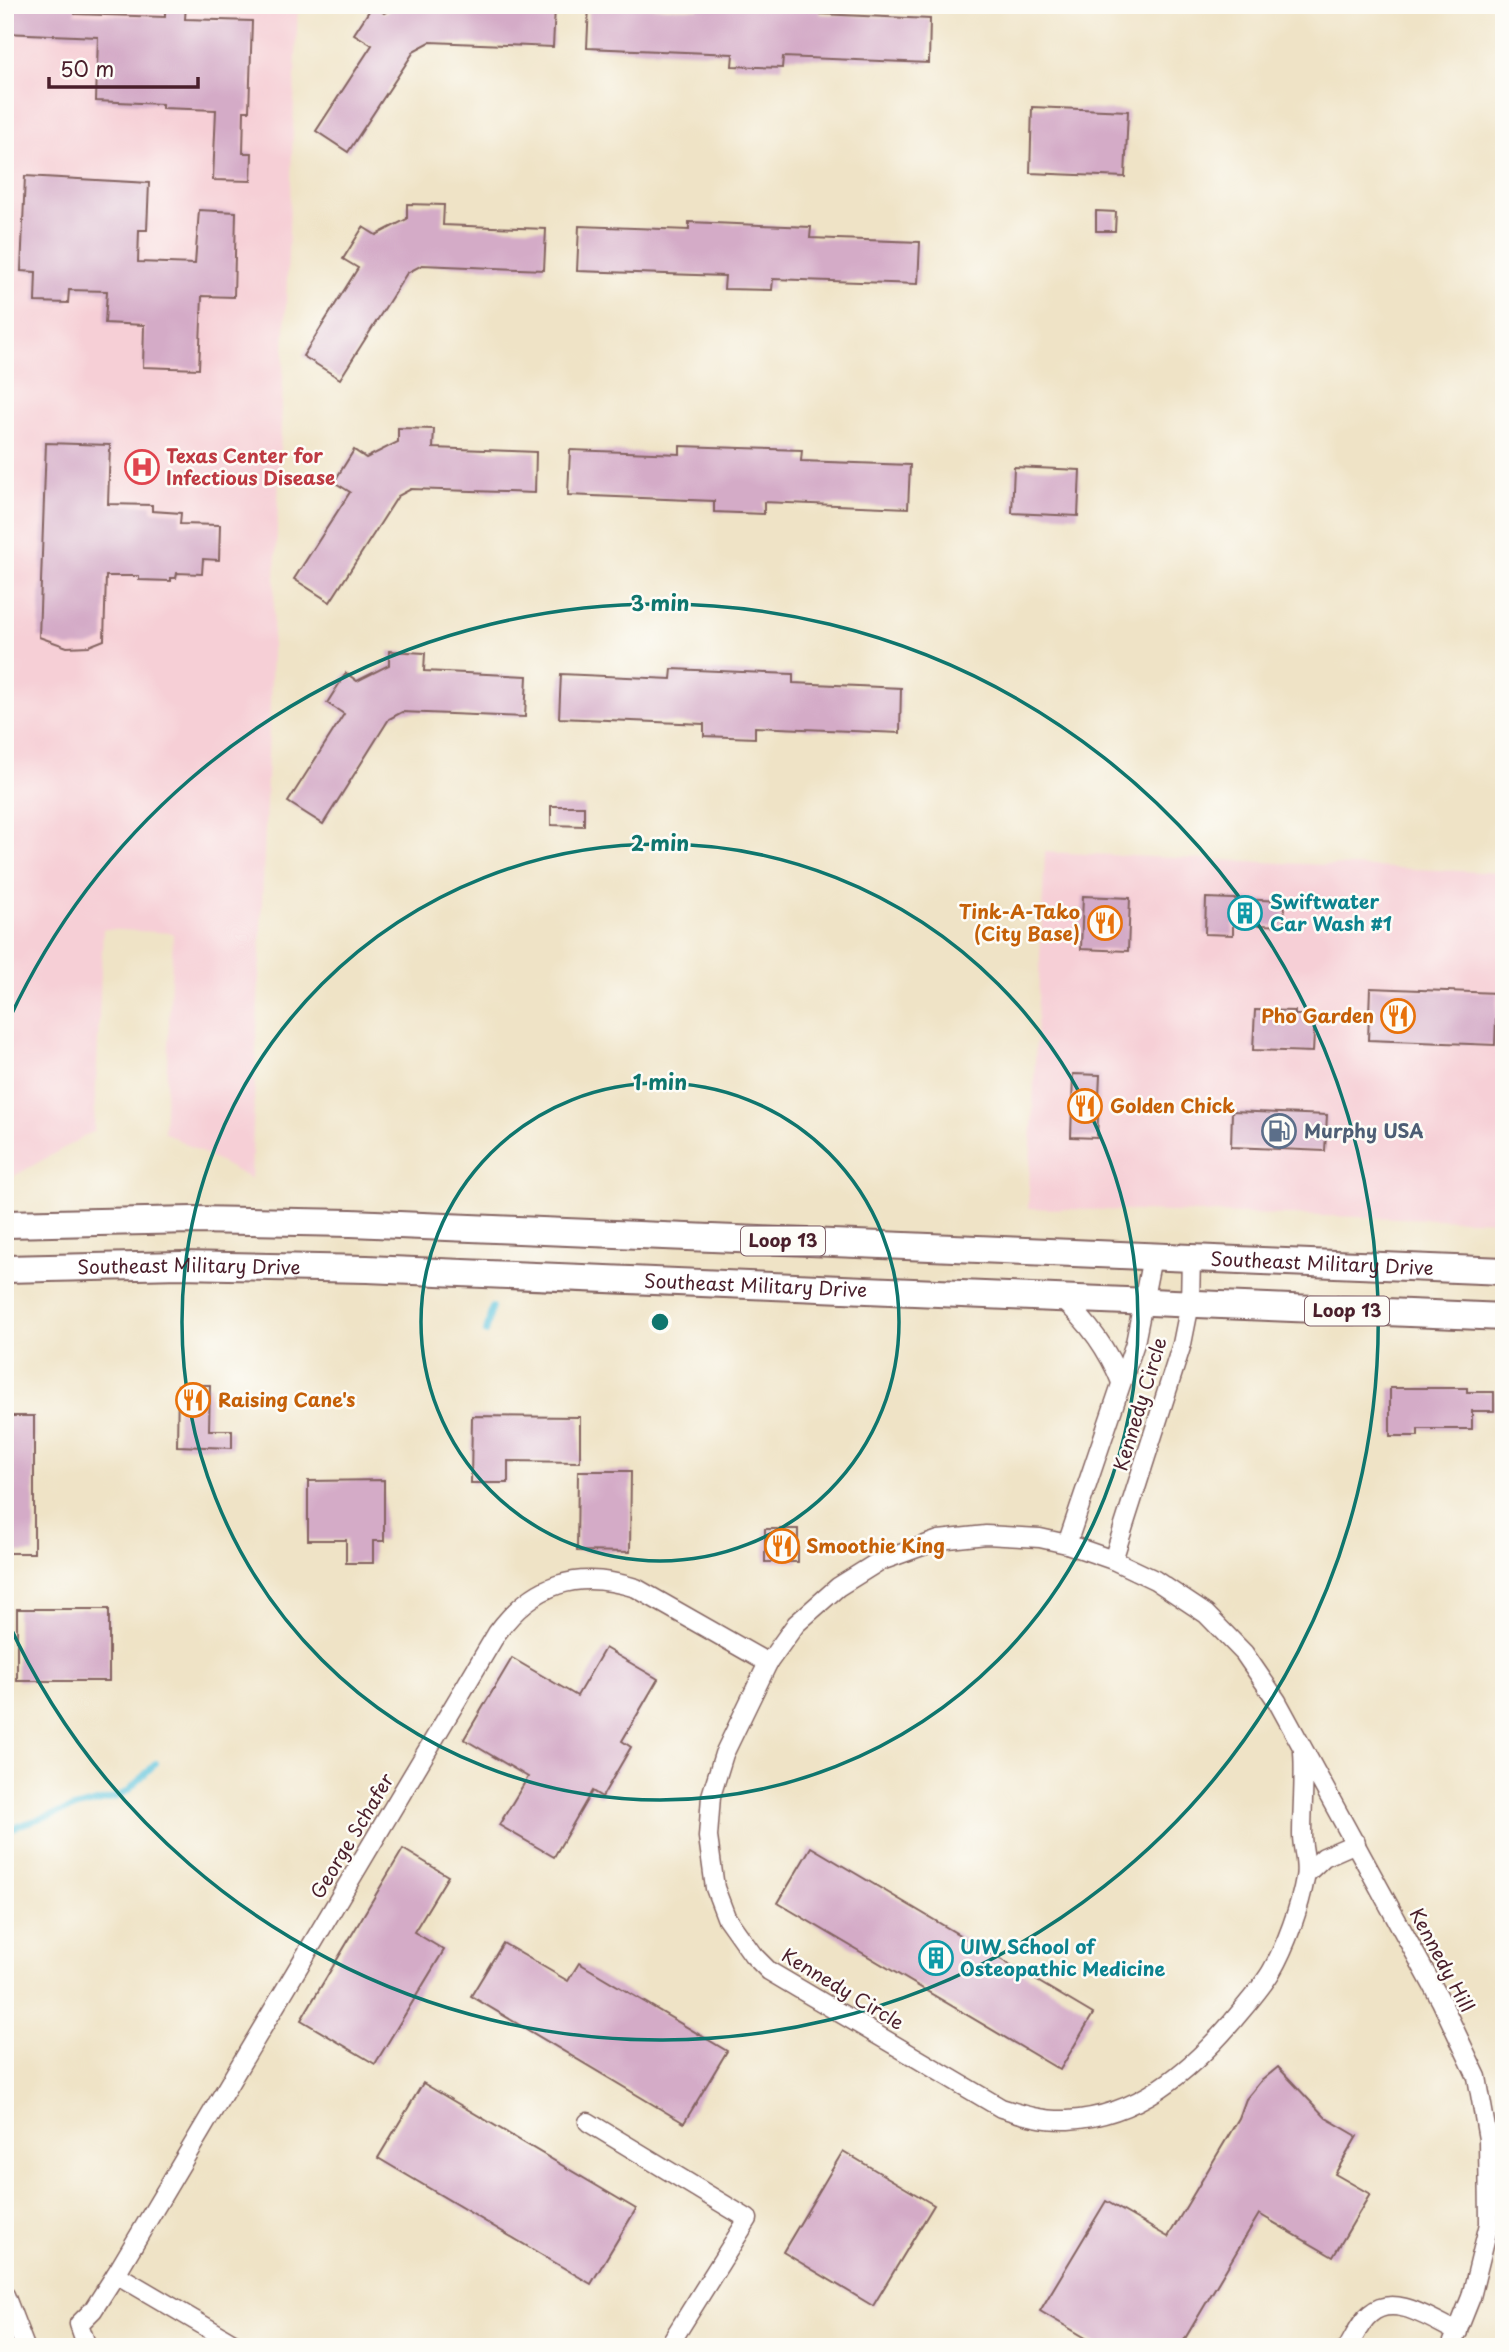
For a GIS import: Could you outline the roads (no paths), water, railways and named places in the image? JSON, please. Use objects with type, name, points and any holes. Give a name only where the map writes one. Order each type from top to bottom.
[{"type":"main road","name":"Southeast Military Drive","points":[[5,1224],[193,1220],[351,1223],[1504,1271]]},
{"type":"main road","points":[[107,1222],[109,1266]]},
{"type":"main road","name":"Southeast Military Drive","points":[[5,1269],[181,1265],[367,1269],[1504,1317]]},
{"type":"street","name":"Kennedy Circle","points":[[1067,1544],[1135,1343],[1152,1257]]},
{"type":"street","name":"Kennedy Circle","points":[[1113,1560],[1182,1344],[1190,1304],[1191,1257]]},
{"type":"street","points":[[1063,1300],[1103,1346],[1121,1382]]},
{"type":"street","name":"Kennedy Circle","points":[[1303,1751],[1305,1784],[1302,1836],[1306,1874],[1294,1919],[1272,1971],[1208,2051],[1184,2073],[1154,2093],[1096,2116],[1067,2120],[1029,2118],[1001,2108],[769,1971],[753,1955],[726,1917],[715,1888],[709,1858],[708,1815],[717,1774],[768,1662],[796,1624],[838,1587],[888,1558],[939,1540],[986,1535],[1040,1538],[1113,1560],[1155,1580],[1206,1615],[1244,1653],[1262,1676],[1356,1843]]},
{"type":"street","name":"George Schafer","points":[[87,2347],[79,2324],[93,2310],[116,2274],[490,1644],[510,1615],[527,1599],[558,1584],[592,1579],[614,1581],[636,1588],[768,1662]]},
{"type":"street","points":[[1306,1874],[1324,1857],[1356,1843]]},
{"type":"street","name":"Kennedy Hill","points":[[1356,1843],[1441,2001],[1476,2077],[1488,2139],[1489,2224],[1471,2297],[1454,2339]]},
{"type":"street","points":[[588,2122],[748,2219],[668,2347]]},
{"type":"street","points":[[116,2274],[240,2347]]},
{"type":"street","points":[[5,2295],[25,2347]]},
{"type":"street","points":[[1348,2347],[1371,2314],[1379,2308],[1390,2306],[1403,2306],[1454,2339]]},
{"type":"waterway","points":[[486,1332],[492,1307]]},
{"type":"waterway","points":[[5,1833],[20,1825],[117,1797],[129,1790],[156,1763]]},
{"type":"place","name":"Texas Center for Infectious Disease","points":[[142,467]]},
{"type":"place","name":"Swiftwater Car Wash #1","points":[[1245,913]]},
{"type":"place","name":"Tink-A-Tako (City Base)","points":[[1105,923]]},
{"type":"place","name":"Pho Garden","points":[[1398,1016]]},
{"type":"place","name":"Golden Chick","points":[[1085,1106]]},
{"type":"place","name":"Murphy USA","points":[[1279,1131]]},
{"type":"place","name":"Raising Cane's","points":[[193,1400]]},
{"type":"place","name":"Smoothie King","points":[[782,1546]]},
{"type":"place","name":"UIW School of Osteopathic Medicine","points":[[936,1958]]}]
